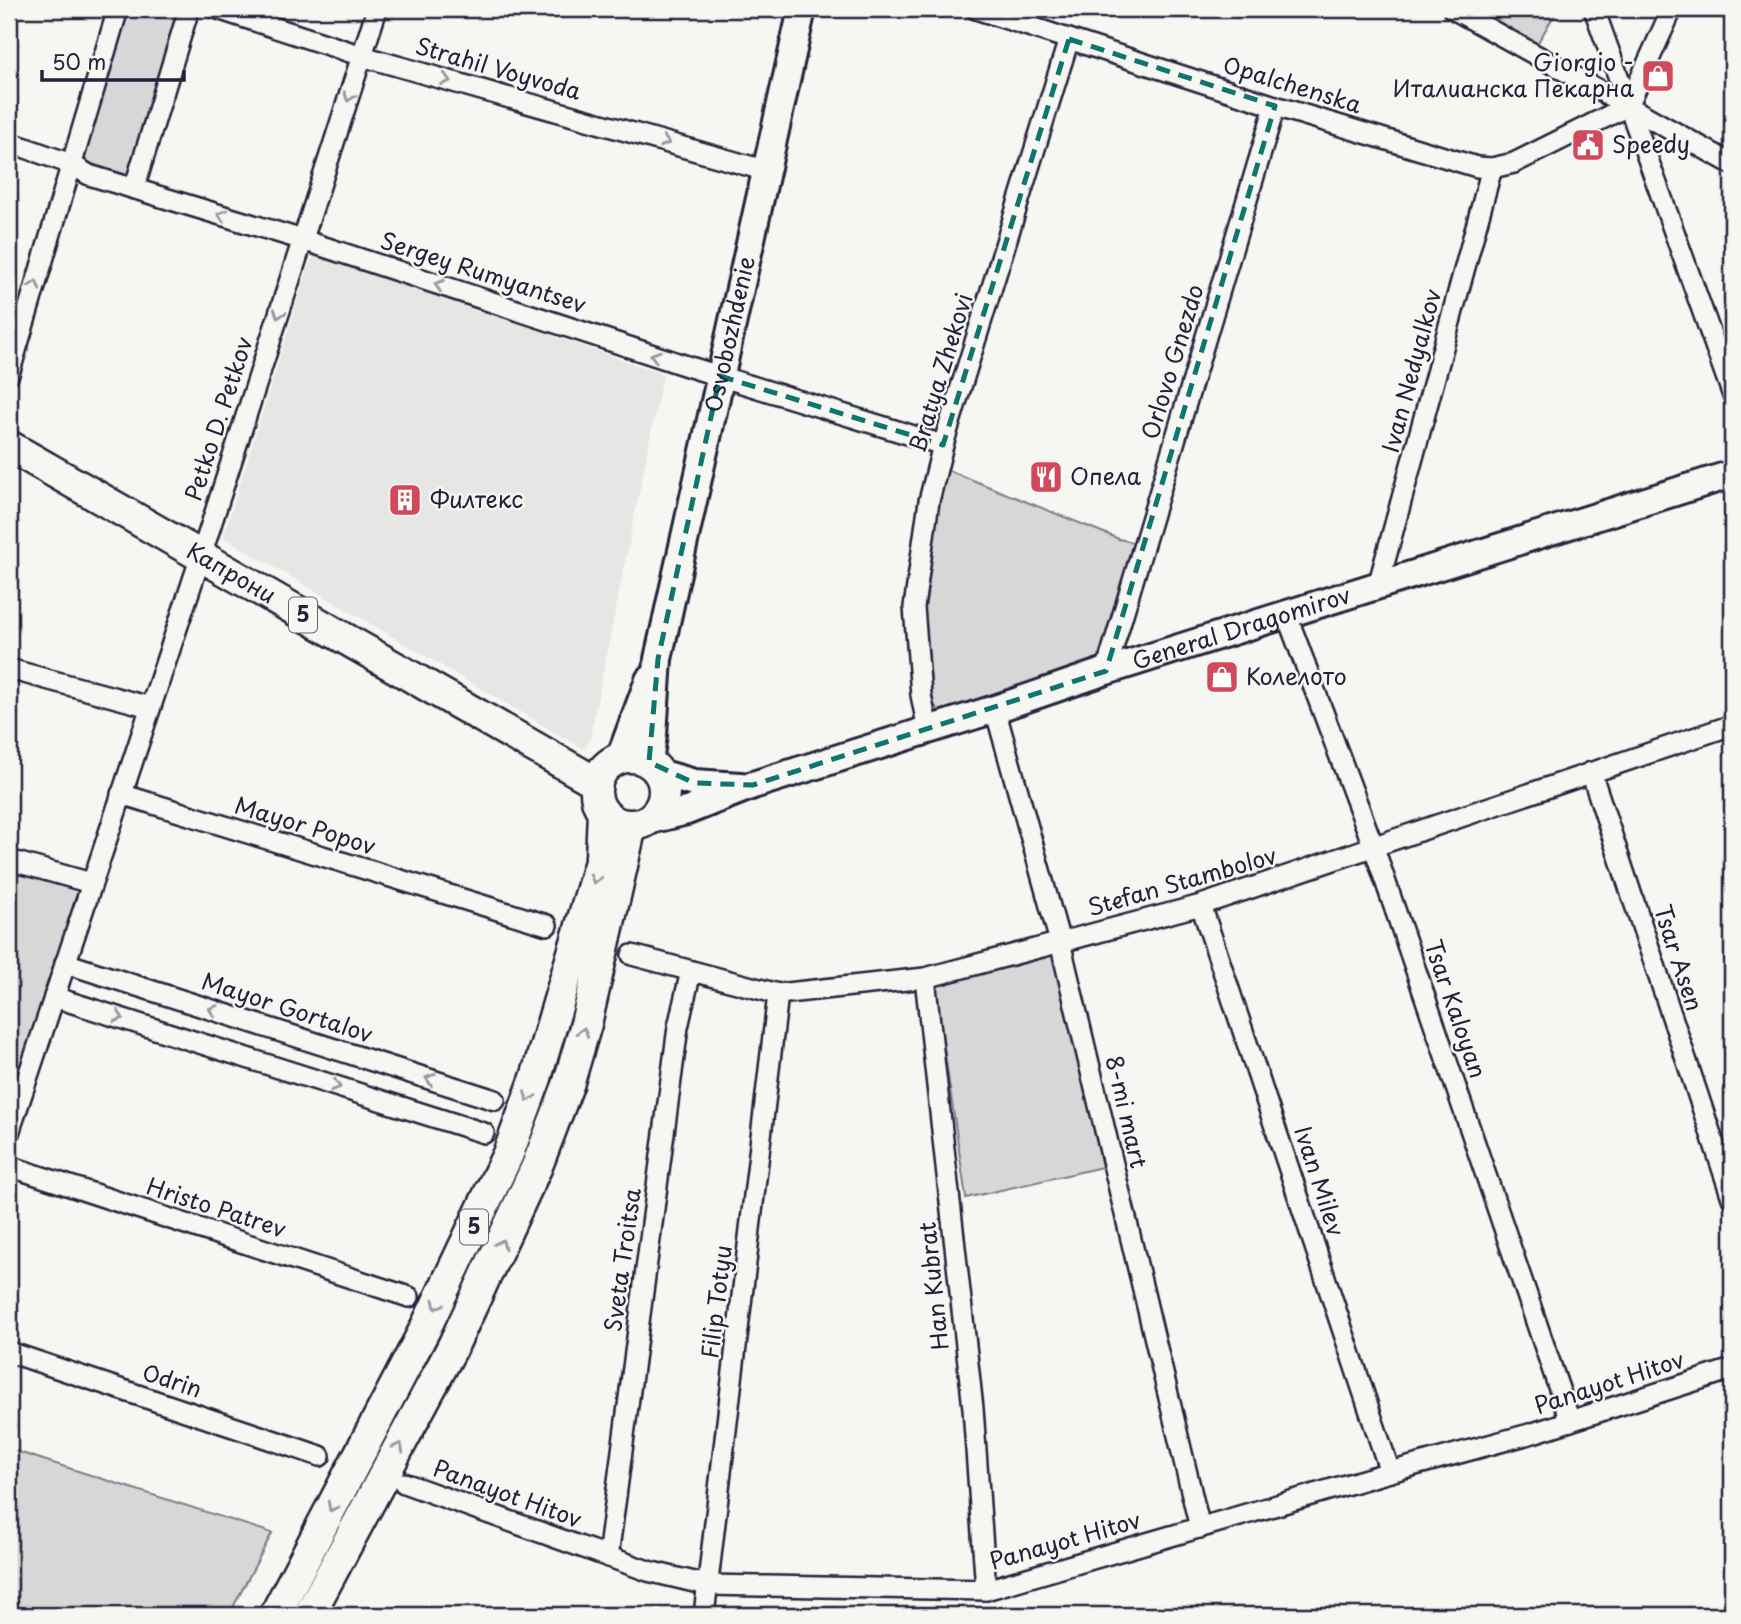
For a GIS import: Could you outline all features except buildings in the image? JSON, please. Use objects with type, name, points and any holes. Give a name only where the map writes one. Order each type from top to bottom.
[{"type":"main road","name":"Osvobozhdenie","points":[[643,765],[653,735],[658,659],[802,9]]},
{"type":"main road","name":"Капрони","points":[[9,446],[201,556],[600,798]]},
{"type":"main road","name":"General Dragomirov","points":[[638,824],[687,811],[753,785],[1106,671],[1732,474]]},
{"type":"main road","points":[[600,798],[607,765],[643,765]]},
{"type":"main road","name":"General Dragomirov","points":[[643,765],[712,786],[753,785]]},
{"type":"main road","name":"5","points":[[600,798],[615,822],[638,824],[657,812],[663,800],[664,786],[643,765]]},
{"type":"main road","name":"5","points":[[275,1615],[425,1329],[509,1154],[536,1078],[601,858],[600,798]]},
{"type":"main road","name":"5","points":[[309,1615],[452,1348],[537,1166],[568,1085],[638,824]]},
{"type":"street","points":[[9,374],[118,9]]},
{"type":"street","points":[[134,189],[189,9]]},
{"type":"street","name":"Strahil Voyvoda","points":[[218,9],[362,56],[767,171]]},
{"type":"street","name":"Petko D. Petkov","points":[[9,1133],[17,1078],[54,997],[201,556],[377,9]]},
{"type":"street","name":"Opalchenska","points":[[976,9],[1275,106],[1465,164],[1492,168],[1514,163],[1628,106]]},
{"type":"street","points":[[1453,9],[1732,164]]},
{"type":"street","points":[[1594,9],[1732,393]]},
{"type":"street","points":[[1628,106],[1672,9]]},
{"type":"street","name":"Bratya Zhekovi","points":[[928,730],[921,695],[914,607],[929,501],[943,445],[1069,39]]},
{"type":"street","name":"Orlovo Gnezdo","points":[[1106,671],[1275,106]]},
{"type":"street","name":"Sergey Rumyantsev","points":[[9,142],[71,164],[89,175],[303,240],[720,376],[943,445]]},
{"type":"street","name":"Ivan Nedyalkov","points":[[1378,586],[1492,168]]},
{"type":"street","name":"Tsar Kaloyan","points":[[1287,616],[1374,848],[1570,1421]]},
{"type":"street","points":[[9,669],[150,707]]},
{"type":"street","name":"8-mi mart","points":[[995,709],[1060,942],[1200,1528]]},
{"type":"street","name":"Stefan Stambolov","points":[[632,955],[778,994],[925,978],[1201,905],[1732,725]]},
{"type":"street","name":"Tsar Asen","points":[[1591,772],[1732,1198]]},
{"type":"street","name":"Mayor Popov","points":[[121,794],[547,925]]},
{"type":"street","points":[[9,860],[91,883]]},
{"type":"street","name":"Ivan Milev","points":[[1201,905],[1390,1472]]},
{"type":"street","name":"Mayor Gortalov","points":[[65,963],[495,1100]]},
{"type":"street","name":"Sveta Troitsa","points":[[608,1556],[678,1027],[691,971]]},
{"type":"street","name":"Han Kubrat","points":[[925,978],[973,1408],[986,1590]]},
{"type":"street","name":"Filip Totyu","points":[[704,1615],[778,994]]},
{"type":"street","points":[[54,997],[484,1133]]},
{"type":"street","name":"Hristo Patrev","points":[[9,1166],[409,1297]]},
{"type":"street","name":"Odrin","points":[[9,1352],[320,1456]]},
{"type":"street","name":"Panayot Hitov","points":[[404,1483],[677,1580],[707,1585],[986,1590],[1570,1421],[1732,1369]]},
{"type":"highlighted area","points":[[1069,39],[1275,106],[1106,671],[753,785],[694,783],[649,762],[658,659],[720,376],[943,445]]},
{"type":"shaded area","points":[[123,9],[184,9],[133,177],[79,160]]},
{"type":"shaded area","points":[[1474,9],[1558,9],[1537,44]]},
{"type":"shaded area","points":[[320,255],[663,374],[589,742],[583,749],[223,537],[310,262],[314,256]]},
{"type":"shaded area","points":[[945,469],[1119,539],[1141,544],[1104,659],[939,711],[926,694],[921,607],[935,503]]},
{"type":"shaded area","points":[[9,873],[82,891],[24,1066],[9,1063]]},
{"type":"shaded area","points":[[1059,949],[1102,1167],[966,1198],[934,980]]},
{"type":"shaded area","points":[[9,1449],[272,1533],[229,1615],[9,1615]]},
{"type":"place","name":"Giorgio - Италианска Пекарна","points":[[1658,76]]},
{"type":"place","name":"Speedy","points":[[1588,145]]},
{"type":"place","name":"Опела","points":[[1046,477]]},
{"type":"place","name":"Филтекс","points":[[405,500]]},
{"type":"place","name":"Колелото","points":[[1222,677]]}]
